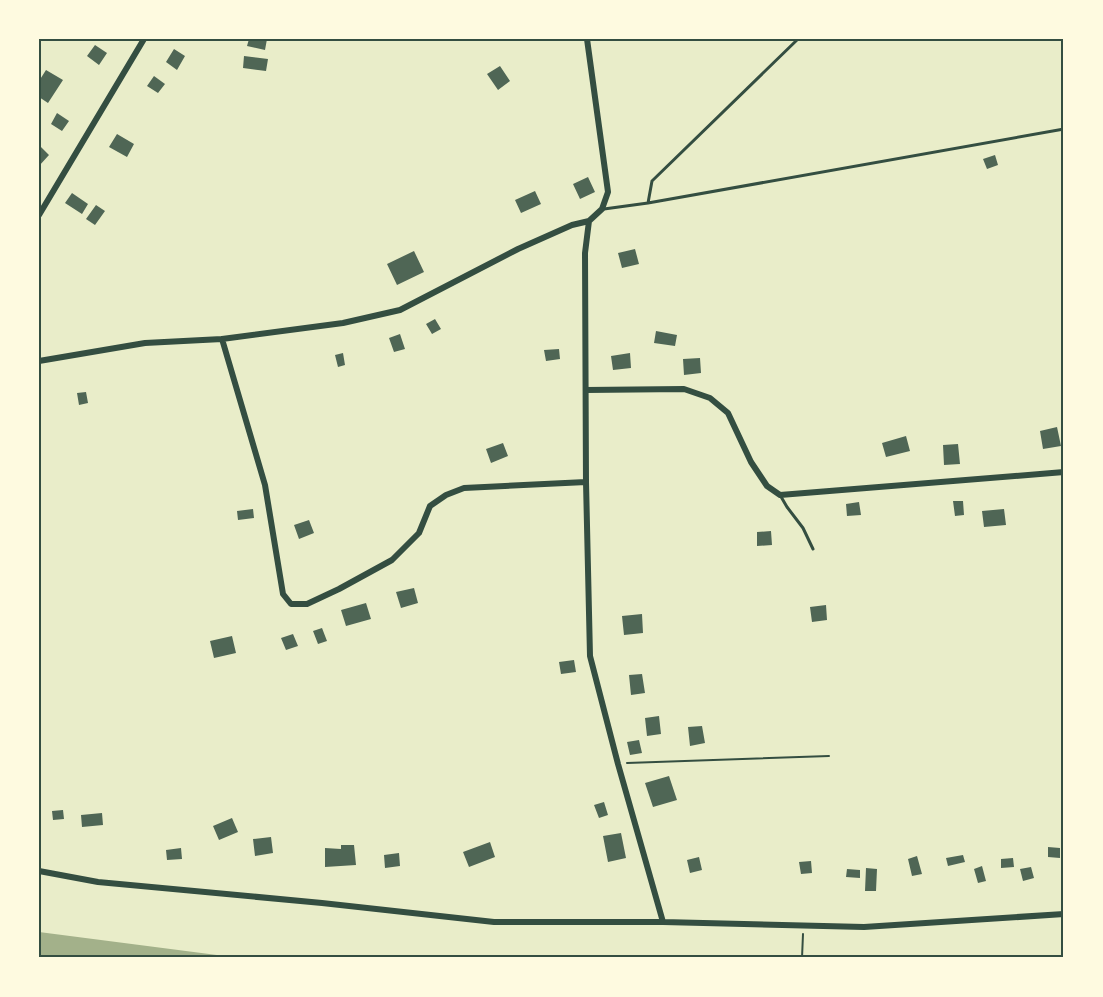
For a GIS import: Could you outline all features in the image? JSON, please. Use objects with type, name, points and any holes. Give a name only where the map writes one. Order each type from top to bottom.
[{"type":"street","points":[[39,215],[144,39]]},
{"type":"street","points":[[39,361],[145,343],[222,339],[343,323],[400,310],[518,249],[572,225],[588,221],[602,209],[608,192],[587,39]]},
{"type":"street","points":[[588,221],[585,253],[586,482],[590,656],[663,922]]},
{"type":"street","points":[[222,339],[266,485],[283,594],[291,604],[307,604],[392,560],[419,533],[430,506],[446,495],[464,489],[586,482]]},
{"type":"street","points":[[586,390],[684,389],[710,398],[728,413],[751,462],[767,486],[780,495],[1064,472]]},
{"type":"street","points":[[39,871],[98,882],[494,922],[663,922],[864,927],[1064,914]]},
{"type":"lane","points":[[648,203],[652,181],[798,39]]},
{"type":"lane","points":[[602,209],[648,203],[1064,129]]},
{"type":"lane","points":[[780,495],[803,528],[813,549]]},
{"type":"path","points":[[618,764],[829,756]]},
{"type":"path","points":[[802,958],[803,926]]},
{"type":"shaded area","points":[[39,932],[240,958],[39,958]]},
{"type":"building","points":[[249,39],[267,39],[265,50],[247,46]]},
{"type":"building","points":[[95,45],[107,53],[99,65],[87,56]]},
{"type":"building","points":[[174,49],[185,56],[177,70],[166,62]]},
{"type":"building","points":[[244,56],[268,59],[266,71],[243,68]]},
{"type":"building","points":[[500,66],[510,81],[498,90],[487,74]]},
{"type":"building","points":[[46,70],[63,80],[48,103],[39,97],[39,81]]},
{"type":"building","points":[[154,76],[165,84],[158,93],[147,86]]},
{"type":"building","points":[[57,113],[69,121],[62,131],[51,124]]},
{"type":"building","points":[[117,134],[134,144],[127,157],[109,147]]},
{"type":"building","points":[[39,145],[49,155],[39,166]]},
{"type":"building","points":[[995,155],[998,165],[987,169],[983,159]]},
{"type":"building","points":[[588,177],[595,192],[580,199],[573,184]]},
{"type":"building","points":[[535,191],[541,204],[521,213],[515,200]]},
{"type":"building","points":[[72,193],[88,204],[82,214],[65,203]]},
{"type":"building","points":[[96,205],[105,211],[95,225],[86,219]]},
{"type":"building","points":[[635,249],[639,264],[622,268],[618,253]]},
{"type":"building","points":[[414,251],[424,272],[397,285],[387,264]]},
{"type":"building","points":[[435,319],[441,329],[432,334],[426,324]]},
{"type":"building","points":[[656,331],[677,335],[675,346],[654,343]]},
{"type":"building","points":[[400,334],[405,349],[394,352],[389,338]]},
{"type":"building","points":[[559,349],[560,359],[546,361],[544,350]]},
{"type":"building","points":[[343,353],[345,365],[338,367],[335,355]]},
{"type":"building","points":[[630,353],[631,368],[613,370],[611,356]]},
{"type":"building","points":[[700,358],[701,373],[684,375],[683,359]]},
{"type":"building","points":[[86,392],[88,403],[79,405],[77,393]]},
{"type":"building","points":[[1057,427],[1061,446],[1043,449],[1040,431]]},
{"type":"building","points":[[906,436],[910,451],[886,457],[882,443]]},
{"type":"building","points":[[503,443],[508,456],[491,463],[486,449]]},
{"type":"building","points":[[958,444],[960,464],[944,465],[943,445]]},
{"type":"building","points":[[1061,494],[1064,494],[1064,505],[1061,506]]},
{"type":"building","points":[[953,501],[963,501],[964,515],[955,516]]},
{"type":"building","points":[[859,502],[861,515],[847,516],[846,504]]},
{"type":"building","points":[[253,509],[254,518],[238,520],[237,511]]},
{"type":"building","points":[[1004,509],[1006,525],[984,527],[982,511]]},
{"type":"building","points":[[309,520],[314,533],[299,539],[294,525]]},
{"type":"building","points":[[771,531],[772,545],[757,546],[757,532]]},
{"type":"building","points":[[414,588],[418,603],[401,608],[396,592]]},
{"type":"building","points":[[366,603],[371,619],[346,626],[341,610]]},
{"type":"building","points":[[826,605],[827,620],[812,622],[810,607]]},
{"type":"building","points":[[642,614],[643,633],[624,635],[622,616]]},
{"type":"building","points":[[322,628],[327,641],[318,644],[313,631]]},
{"type":"building","points":[[293,634],[298,646],[286,650],[281,638]]},
{"type":"building","points":[[232,636],[236,653],[214,658],[210,641]]},
{"type":"building","points":[[574,660],[576,672],[561,674],[559,662]]},
{"type":"building","points":[[642,674],[645,693],[631,695],[629,675]]},
{"type":"building","points":[[659,716],[661,734],[647,736],[645,718]]},
{"type":"building","points":[[702,726],[705,743],[690,746],[688,727]]},
{"type":"building","points":[[639,740],[642,753],[630,755],[627,742]]},
{"type":"building","points":[[669,776],[677,800],[653,807],[645,783]]},
{"type":"building","points":[[604,802],[608,815],[599,818],[594,805]]},
{"type":"building","points":[[63,810],[64,819],[53,820],[52,811]]},
{"type":"building","points":[[102,813],[103,825],[82,827],[81,815]]},
{"type":"building","points":[[232,818],[238,832],[219,840],[213,826]]},
{"type":"building","points":[[621,833],[626,858],[608,862],[603,836]]},
{"type":"building","points":[[271,837],[273,853],[255,856],[253,839]]},
{"type":"building","points":[[490,842],[495,857],[469,867],[463,852]]},
{"type":"building","points":[[341,845],[354,845],[356,865],[325,867],[325,848],[341,849]]},
{"type":"building","points":[[1048,847],[1060,848],[1060,858],[1048,857]]},
{"type":"building","points":[[181,848],[182,859],[167,860],[166,850]]},
{"type":"building","points":[[399,853],[400,866],[385,868],[384,855]]},
{"type":"building","points":[[963,855],[965,862],[948,866],[946,858]]},
{"type":"building","points":[[917,856],[922,874],[912,876],[908,859]]},
{"type":"building","points":[[699,857],[702,870],[690,873],[687,860]]},
{"type":"building","points":[[1013,858],[1014,867],[1001,868],[1001,859]]},
{"type":"building","points":[[811,861],[812,873],[801,874],[799,862]]},
{"type":"building","points":[[982,866],[986,881],[978,883],[974,869]]},
{"type":"building","points":[[1031,867],[1034,878],[1023,881],[1020,869]]},
{"type":"building","points":[[866,868],[877,869],[876,891],[865,891]]},
{"type":"building","points":[[847,869],[860,870],[860,878],[846,877]]}]
